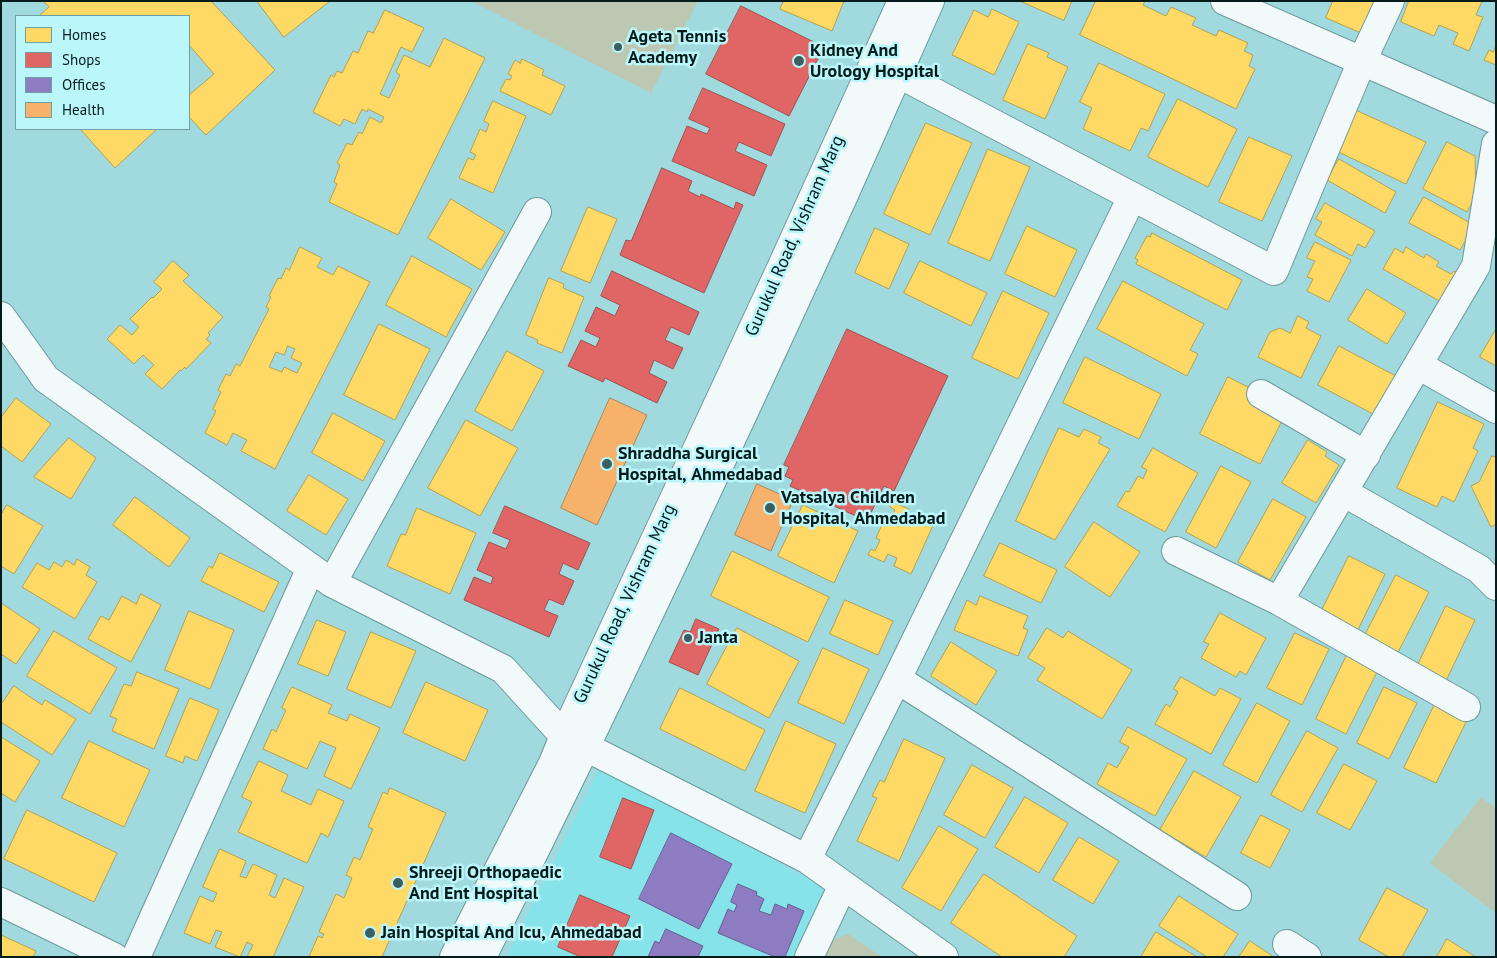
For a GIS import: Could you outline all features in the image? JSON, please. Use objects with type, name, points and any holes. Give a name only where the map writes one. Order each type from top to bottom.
[{"type":"street","name":"Gurukul Road, Vishram Marg","points":[[482,957],[575,742],[655,604],[844,193],[886,67],[902,1]]},
{"type":"street","name":"Gurukul Road, Vishram Marg","points":[[886,67],[930,1]]},
{"type":"street","points":[[1225,1],[1496,120]]},
{"type":"street","points":[[886,67],[1274,271],[1362,62],[1390,1]]},
{"type":"street","points":[[1279,601],[1476,266],[1496,144]]},
{"type":"street","points":[[807,859],[898,679],[1132,197]]},
{"type":"street","points":[[136,957],[321,576],[537,212]]},
{"type":"street","points":[[1,316],[46,378],[321,576],[504,669],[575,742],[807,859],[944,957]]},
{"type":"street","points":[[1418,365],[1496,408]]},
{"type":"street","points":[[1261,394],[1366,455]]},
{"type":"street","points":[[1343,492],[1479,569],[1496,586]]},
{"type":"street","points":[[1176,551],[1279,601],[1466,707]]},
{"type":"street","points":[[898,679],[1237,896]]},
{"type":"street","name":"Gurukul Road, Vishram Marg","points":[[454,957],[553,764],[575,742]]},
{"type":"street","points":[[809,957],[844,885]]},
{"type":"street","points":[[1,902],[114,957]]},
{"type":"shaded area","points":[[599,769],[833,891],[801,957],[507,957]]},
{"type":"green space","name":"Ageta Tennis Academy","points":[[471,1],[698,1],[651,93]]},
{"type":"green space","points":[[1481,797],[1496,808],[1496,913],[1430,863]]},
{"type":"green space","points":[[848,934],[882,957],[825,957],[833,940]]},
{"type":"building: Homes","points":[[43,1],[211,1],[275,70],[206,135],[190,118],[190,94],[214,74],[190,46],[190,15],[40,15],[49,7]]},
{"type":"building: Homes","points":[[257,1],[330,1],[284,37]]},
{"type":"building: Homes","points":[[784,1],[844,1],[832,31],[780,9]]},
{"type":"building: Homes","points":[[1020,1],[1072,1],[1064,20]]},
{"type":"building: Homes","points":[[1096,1],[1145,1],[1143,5],[1166,16],[1171,7],[1196,18],[1192,25],[1216,36],[1219,30],[1248,43],[1244,51],[1253,55],[1249,66],[1255,69],[1236,109],[1080,35]]},
{"type":"building: Homes","points":[[1333,1],[1375,1],[1361,33],[1326,18]]},
{"type":"building: Homes","points":[[1409,1],[1482,1],[1476,15],[1483,17],[1469,51],[1453,44],[1458,33],[1439,25],[1434,36],[1401,22]]},
{"type":"building: Homes","points":[[992,9],[1019,22],[994,75],[952,55],[974,10],[988,17]]},
{"type":"building: Homes","points":[[385,10],[424,28],[412,52],[401,47],[380,94],[389,98],[400,75],[396,72],[404,55],[430,67],[444,38],[485,58],[398,235],[329,202],[337,184],[334,182],[340,165],[337,163],[347,143],[352,145],[359,132],[362,134],[370,117],[381,123],[384,117],[368,109],[367,112],[362,109],[355,124],[344,119],[340,126],[313,112],[331,75],[334,77],[337,71],[342,73],[353,51],[358,53],[368,31],[373,33]]},
{"type":"building: Homes","points":[[1028,44],[1049,53],[1047,57],[1068,67],[1045,119],[1003,100]]},
{"type":"building: Homes","points":[[1496,45],[1496,65],[1484,60],[1489,50],[1493,52]]},
{"type":"building: Homes","points":[[522,59],[544,70],[542,75],[565,86],[551,115],[500,91],[506,79],[510,80],[512,76],[508,74],[515,60],[520,63]]},
{"type":"building: Homes","points":[[1099,63],[1165,94],[1148,131],[1141,128],[1130,151],[1083,129],[1092,108],[1080,102]]},
{"type":"building: Homes","points":[[1178,99],[1237,129],[1208,187],[1148,157]]},
{"type":"building: Homes","points":[[493,101],[526,116],[493,193],[459,178],[468,158],[473,160],[476,155],[470,152],[480,129],[486,132],[489,124],[484,121]]},
{"type":"building: Homes","points":[[1349,107],[1426,142],[1406,184],[1330,148]]},
{"type":"building: Homes","points":[[926,123],[972,143],[930,235],[884,214]]},
{"type":"building: Homes","points":[[81,130],[156,130],[115,168]]},
{"type":"building: Homes","points":[[1249,137],[1292,156],[1262,221],[1219,202]]},
{"type":"building: Homes","points":[[1447,142],[1475,156],[1476,195],[1467,212],[1423,189]]},
{"type":"building: Homes","points":[[988,149],[1030,167],[990,261],[948,243]]},
{"type":"building: Homes","points":[[1339,159],[1396,192],[1385,213],[1327,180]]},
{"type":"building: Homes","points":[[1424,197],[1474,225],[1460,250],[1409,223]]},
{"type":"building: Homes","points":[[451,199],[505,232],[481,270],[428,238]]},
{"type":"building: Homes","points":[[1325,203],[1375,231],[1365,248],[1358,244],[1352,256],[1315,235],[1322,222],[1316,219]]},
{"type":"building: Homes","points":[[588,207],[617,219],[590,283],[561,271]]},
{"type":"building: Homes","points":[[1027,226],[1077,250],[1055,297],[1005,274]]},
{"type":"building: Homes","points":[[875,228],[909,244],[889,289],[855,273]]},
{"type":"building: Homes","points":[[1152,233],[1242,280],[1227,310],[1136,264],[1138,260],[1135,258],[1147,236],[1150,237]]},
{"type":"building: Homes","points":[[1315,242],[1351,260],[1329,302],[1307,291],[1313,279],[1307,277],[1315,261],[1307,258]]},
{"type":"building: Homes","points":[[300,247],[322,258],[317,267],[333,275],[338,266],[370,282],[275,469],[241,451],[247,440],[233,433],[227,445],[205,433],[216,411],[213,409],[221,392],[218,390],[226,374],[230,376],[236,364],[240,366],[269,309],[266,307],[271,297],[269,296],[278,278],[281,279],[286,268],[289,270]],"holes":[[[288,346],[295,349],[291,358],[302,363],[297,373],[284,367],[282,372],[269,367],[276,352],[284,355]]]},
{"type":"building: Homes","points":[[1406,247],[1424,258],[1426,254],[1439,262],[1436,266],[1451,274],[1454,271],[1464,276],[1448,306],[1383,269],[1395,248],[1403,253]]},
{"type":"building: Homes","points":[[412,256],[472,289],[446,337],[386,305]]},
{"type":"building: Homes","points":[[173,261],[189,275],[183,281],[223,317],[208,333],[210,335],[206,339],[211,343],[186,369],[185,367],[180,370],[162,389],[145,374],[154,365],[143,355],[134,364],[107,339],[120,325],[132,335],[139,327],[130,319],[162,289],[154,282]]},
{"type":"building: Homes","points":[[920,261],[987,293],[971,326],[904,293]]},
{"type":"building: Homes","points":[[549,278],[564,284],[563,288],[584,297],[562,353],[537,343],[538,340],[526,335]]},
{"type":"building: Homes","points":[[1123,281],[1204,324],[1190,350],[1198,354],[1187,376],[1097,329]]},
{"type":"building: Homes","points":[[1367,289],[1406,313],[1387,344],[1348,320]]},
{"type":"building: Homes","points":[[1003,291],[1049,313],[1018,379],[972,358]]},
{"type":"building: Homes","points":[[1298,316],[1309,322],[1306,328],[1321,336],[1301,378],[1258,357],[1270,332],[1280,328],[1290,333]]},
{"type":"building: Homes","points":[[379,324],[430,349],[395,420],[344,395]]},
{"type":"building: Homes","points":[[1496,329],[1496,366],[1480,357]]},
{"type":"building: Homes","points":[[1339,346],[1396,376],[1375,415],[1318,385]]},
{"type":"building: Homes","points":[[507,351],[544,371],[512,431],[475,411]]},
{"type":"building: Homes","points":[[1085,357],[1161,394],[1139,439],[1063,403]]},
{"type":"building: Homes","points":[[1228,377],[1252,389],[1247,399],[1284,417],[1260,464],[1200,434]]},
{"type":"building: Homes","points":[[16,398],[51,424],[22,462],[1,446],[1,418]]},
{"type":"building: Homes","points":[[1438,402],[1484,424],[1473,448],[1478,451],[1454,502],[1442,496],[1437,507],[1397,488]]},
{"type":"building: Homes","points":[[333,413],[385,441],[363,481],[312,453]]},
{"type":"building: Homes","points":[[466,420],[518,448],[480,516],[428,488]]},
{"type":"building: Homes","points":[[1059,428],[1079,437],[1084,429],[1101,437],[1098,443],[1110,449],[1055,540],[1016,521]]},
{"type":"building: Homes","points":[[69,438],[96,458],[71,499],[34,477]]},
{"type":"building: Homes","points":[[1308,440],[1327,452],[1325,456],[1339,465],[1316,503],[1282,483]]},
{"type":"building: Homes","points":[[1153,448],[1198,473],[1165,532],[1117,506],[1126,491],[1129,492],[1138,476],[1143,479],[1147,470],[1142,467]]},
{"type":"building: Homes","points":[[1492,456],[1496,457],[1496,524],[1491,527],[1471,486],[1479,482]]},
{"type":"building: Homes","points":[[1221,466],[1251,482],[1216,548],[1186,532]]},
{"type":"building: Homes","points":[[309,475],[348,499],[326,535],[287,511]]},
{"type":"building: Homes","points":[[135,497],[190,538],[169,567],[113,525]]},
{"type":"building: Homes","points":[[1273,499],[1306,517],[1270,580],[1238,562]]},
{"type":"building: Homes","points":[[892,502],[909,509],[906,516],[914,519],[917,513],[935,521],[911,574],[894,566],[897,558],[888,554],[884,562],[868,555],[871,549],[875,551],[880,540],[876,538],[886,516],[891,519],[895,510],[890,507]]},
{"type":"building: Homes","points":[[7,505],[43,526],[14,574],[1,566],[1,515]]},
{"type":"building: Homes","points":[[803,505],[858,531],[834,583],[778,556]]},
{"type":"building: Homes","points":[[417,508],[476,533],[450,594],[387,566],[401,534],[405,535]]},
{"type":"building: Homes","points":[[1094,522],[1140,552],[1110,597],[1065,567]]},
{"type":"building: Homes","points":[[1000,543],[1057,570],[1041,603],[984,576]]},
{"type":"building: Homes","points":[[732,551],[829,597],[808,642],[711,596]]},
{"type":"building: Homes","points":[[220,553],[279,582],[264,612],[201,581],[209,566],[212,568]]},
{"type":"building: Homes","points":[[1349,556],[1385,574],[1354,638],[1317,620]]},
{"type":"building: Homes","points":[[77,559],[90,567],[86,575],[97,582],[75,619],[22,587],[37,563],[49,570],[54,562],[62,567],[66,560],[74,565]]},
{"type":"building: Homes","points":[[1396,575],[1429,592],[1394,660],[1361,643]]},
{"type":"building: Homes","points":[[141,594],[161,605],[131,662],[88,639],[101,616],[109,620],[122,596],[136,604]]},
{"type":"building: Homes","points":[[980,596],[1028,616],[1023,628],[1028,630],[1018,656],[954,630],[967,600],[976,605]]},
{"type":"building: Homes","points":[[845,600],[893,621],[878,655],[830,634]]},
{"type":"building: Homes","points":[[1,603],[40,629],[16,664],[1,654]]},
{"type":"building: Homes","points":[[1446,606],[1475,620],[1444,685],[1415,671]]},
{"type":"building: Homes","points":[[189,611],[234,630],[210,689],[165,670]]},
{"type":"building: Homes","points":[[1220,613],[1266,638],[1246,675],[1240,671],[1236,677],[1201,658],[1209,644],[1204,642]]},
{"type":"building: Homes","points":[[317,620],[346,632],[328,676],[298,664]]},
{"type":"building: Homes","points":[[737,628],[799,661],[769,718],[707,684]]},
{"type":"building: Homes","points":[[1047,628],[1063,638],[1068,631],[1132,670],[1102,719],[1037,680],[1045,668],[1028,658]]},
{"type":"building: Homes","points":[[54,631],[117,668],[90,714],[27,676]]},
{"type":"building: Homes","points":[[371,632],[416,651],[391,708],[347,689]]},
{"type":"building: Homes","points":[[1295,633],[1329,649],[1302,705],[1267,688]]},
{"type":"building: Homes","points":[[951,642],[997,671],[976,705],[931,676]]},
{"type":"building: Homes","points":[[823,648],[869,669],[844,724],[798,703]]},
{"type":"building: Homes","points":[[1347,655],[1378,670],[1346,734],[1316,719]]},
{"type":"building: Homes","points":[[137,672],[179,689],[154,749],[112,731],[117,719],[110,716],[124,684],[131,686]]},
{"type":"building: Homes","points":[[1181,677],[1215,696],[1220,688],[1241,699],[1211,754],[1155,724],[1166,704],[1170,707],[1178,692],[1174,689]]},
{"type":"building: Homes","points":[[426,682],[488,710],[465,761],[403,733]]},
{"type":"building: Homes","points":[[14,686],[42,705],[45,700],[76,719],[52,755],[1,722],[1,705]]},
{"type":"building: Homes","points":[[292,687],[332,705],[328,713],[347,721],[350,714],[380,728],[351,789],[324,776],[336,748],[320,741],[307,769],[263,749],[272,729],[276,732],[286,710],[282,708]]},
{"type":"building: Homes","points":[[1384,687],[1417,703],[1389,759],[1357,743]]},
{"type":"building: Homes","points":[[680,688],[765,730],[745,771],[660,729]]},
{"type":"building: Homes","points":[[190,698],[219,710],[197,761],[185,756],[183,763],[166,756]]},
{"type":"building: Homes","points":[[1436,702],[1468,718],[1436,783],[1404,768]]},
{"type":"building: Homes","points":[[1257,703],[1290,721],[1257,783],[1223,765]]},
{"type":"building: Homes","points":[[786,721],[836,744],[805,813],[755,791]]},
{"type":"building: Homes","points":[[1128,727],[1187,759],[1155,816],[1097,784],[1108,763],[1117,768],[1129,747],[1120,742]]},
{"type":"building: Homes","points":[[1307,731],[1338,748],[1302,812],[1271,795]]},
{"type":"building: Homes","points":[[1,737],[40,761],[15,802],[1,793]]},
{"type":"building: Homes","points":[[904,739],[945,758],[899,861],[857,841],[877,798],[872,796],[880,780],[884,782]]},
{"type":"building: Homes","points":[[89,741],[150,770],[124,827],[62,798]]},
{"type":"building: Homes","points":[[259,761],[288,775],[281,791],[311,805],[318,789],[344,801],[328,837],[321,833],[307,863],[238,832],[252,802],[242,797]]},
{"type":"building: Homes","points":[[1344,764],[1377,781],[1350,830],[1317,813]]},
{"type":"building: Homes","points":[[972,765],[1013,788],[985,838],[944,815]]},
{"type":"building: Homes","points":[[1194,771],[1241,797],[1206,857],[1160,830]]},
{"type":"building: Homes","points":[[390,788],[446,813],[382,957],[309,957],[318,936],[322,938],[324,934],[319,932],[336,894],[344,898],[352,878],[346,875],[354,857],[360,860],[373,829],[368,827],[383,792],[387,794]]},
{"type":"building: Homes","points":[[1025,797],[1068,823],[1039,873],[995,847]]},
{"type":"building: Homes","points":[[27,810],[117,853],[94,902],[4,859]]},
{"type":"building: Homes","points":[[1261,815],[1290,830],[1270,868],[1241,853]]},
{"type":"building: Homes","points":[[939,826],[978,849],[941,911],[902,888]]},
{"type":"building: Homes","points":[[1079,837],[1119,861],[1093,904],[1053,880]]},
{"type":"building: Homes","points":[[220,849],[246,861],[240,876],[246,878],[253,864],[277,875],[269,895],[275,898],[284,878],[304,887],[273,957],[247,957],[253,945],[247,942],[240,957],[215,947],[222,932],[216,930],[210,944],[184,933],[200,896],[213,902],[217,893],[203,887]]},
{"type":"building: Homes","points":[[984,874],[1077,936],[1064,957],[1002,957],[951,923]]},
{"type":"building: Homes","points":[[1387,888],[1428,910],[1402,957],[1389,957],[1359,940]]},
{"type":"building: Homes","points":[[1179,896],[1238,934],[1223,957],[1207,957],[1159,926]]},
{"type":"building: Homes","points":[[1156,932],[1197,957],[1141,957]]},
{"type":"building: Homes","points":[[1,935],[36,951],[33,957],[1,957]]},
{"type":"building: Homes","points":[[1447,939],[1476,957],[1437,957]]},
{"type":"building: Homes","points":[[1250,941],[1274,957],[1239,957]]},
{"type":"building: Shops","points":[[741,6],[824,47],[789,116],[706,74]]},
{"type":"building: Shops","points":[[703,88],[785,124],[771,156],[739,142],[735,151],[767,165],[754,196],[672,161],[687,126],[707,134],[710,128],[689,119]]},
{"type":"building: Shops","points":[[662,168],[692,181],[688,191],[700,197],[701,194],[734,209],[736,202],[743,205],[704,293],[620,255],[626,240],[631,241]]},
{"type":"building: Shops","points":[[612,271],[699,312],[689,335],[671,327],[665,340],[683,348],[673,369],[654,360],[649,373],[667,382],[657,403],[605,378],[603,382],[568,366],[581,340],[596,347],[600,338],[585,331],[596,307],[615,316],[620,305],[601,296]]},
{"type":"building: Shops","points":[[847,329],[948,376],[894,491],[884,486],[867,521],[790,486],[793,480],[785,476],[789,467],[784,465]]},
{"type":"building: Shops","points":[[505,506],[590,543],[578,570],[563,563],[559,574],[574,581],[563,605],[549,599],[544,610],[558,616],[549,637],[464,600],[474,577],[491,584],[493,577],[477,570],[489,542],[506,549],[510,540],[493,533]]},
{"type":"building: Shops","points":[[696,619],[719,629],[698,675],[669,662],[684,630],[690,632]]},
{"type":"building: Shops","points":[[623,798],[654,810],[631,869],[600,857]]},
{"type":"building: Shops","points":[[580,895],[630,916],[612,957],[581,957],[558,947]]},
{"type":"building: Offices","points":[[671,833],[732,864],[699,929],[639,899]]},
{"type":"building: Offices","points":[[738,884],[757,892],[756,895],[764,899],[759,911],[771,915],[775,904],[787,909],[788,904],[804,911],[785,957],[775,957],[718,933],[728,909],[734,912],[737,905],[731,902]]},
{"type":"building: Offices","points":[[666,929],[703,946],[698,957],[648,957],[655,941],[659,943]]},
{"type":"building: Health","points":[[610,398],[647,415],[597,525],[561,508]]},
{"type":"building: Health","points":[[757,484],[793,500],[771,551],[735,535]]},
{"type":"place","name":"Ageta Tennis Academy","points":[[618,47]]},
{"type":"place","name":"Kidney And Urology Hospital","points":[[799,61]]},
{"type":"place","name":"Shraddha Surgical Hospital, Ahmedabad","points":[[607,464]]},
{"type":"place","name":"Vatsalya Children Hospital, Ahmedabad","points":[[770,508]]},
{"type":"place","name":"Janta","points":[[688,638]]},
{"type":"place","name":"Shreeji Orthopaedic And Ent Hospital","points":[[398,883]]},
{"type":"place","name":"Jain Hospital And Icu, Ahmedabad","points":[[370,933]]}]
